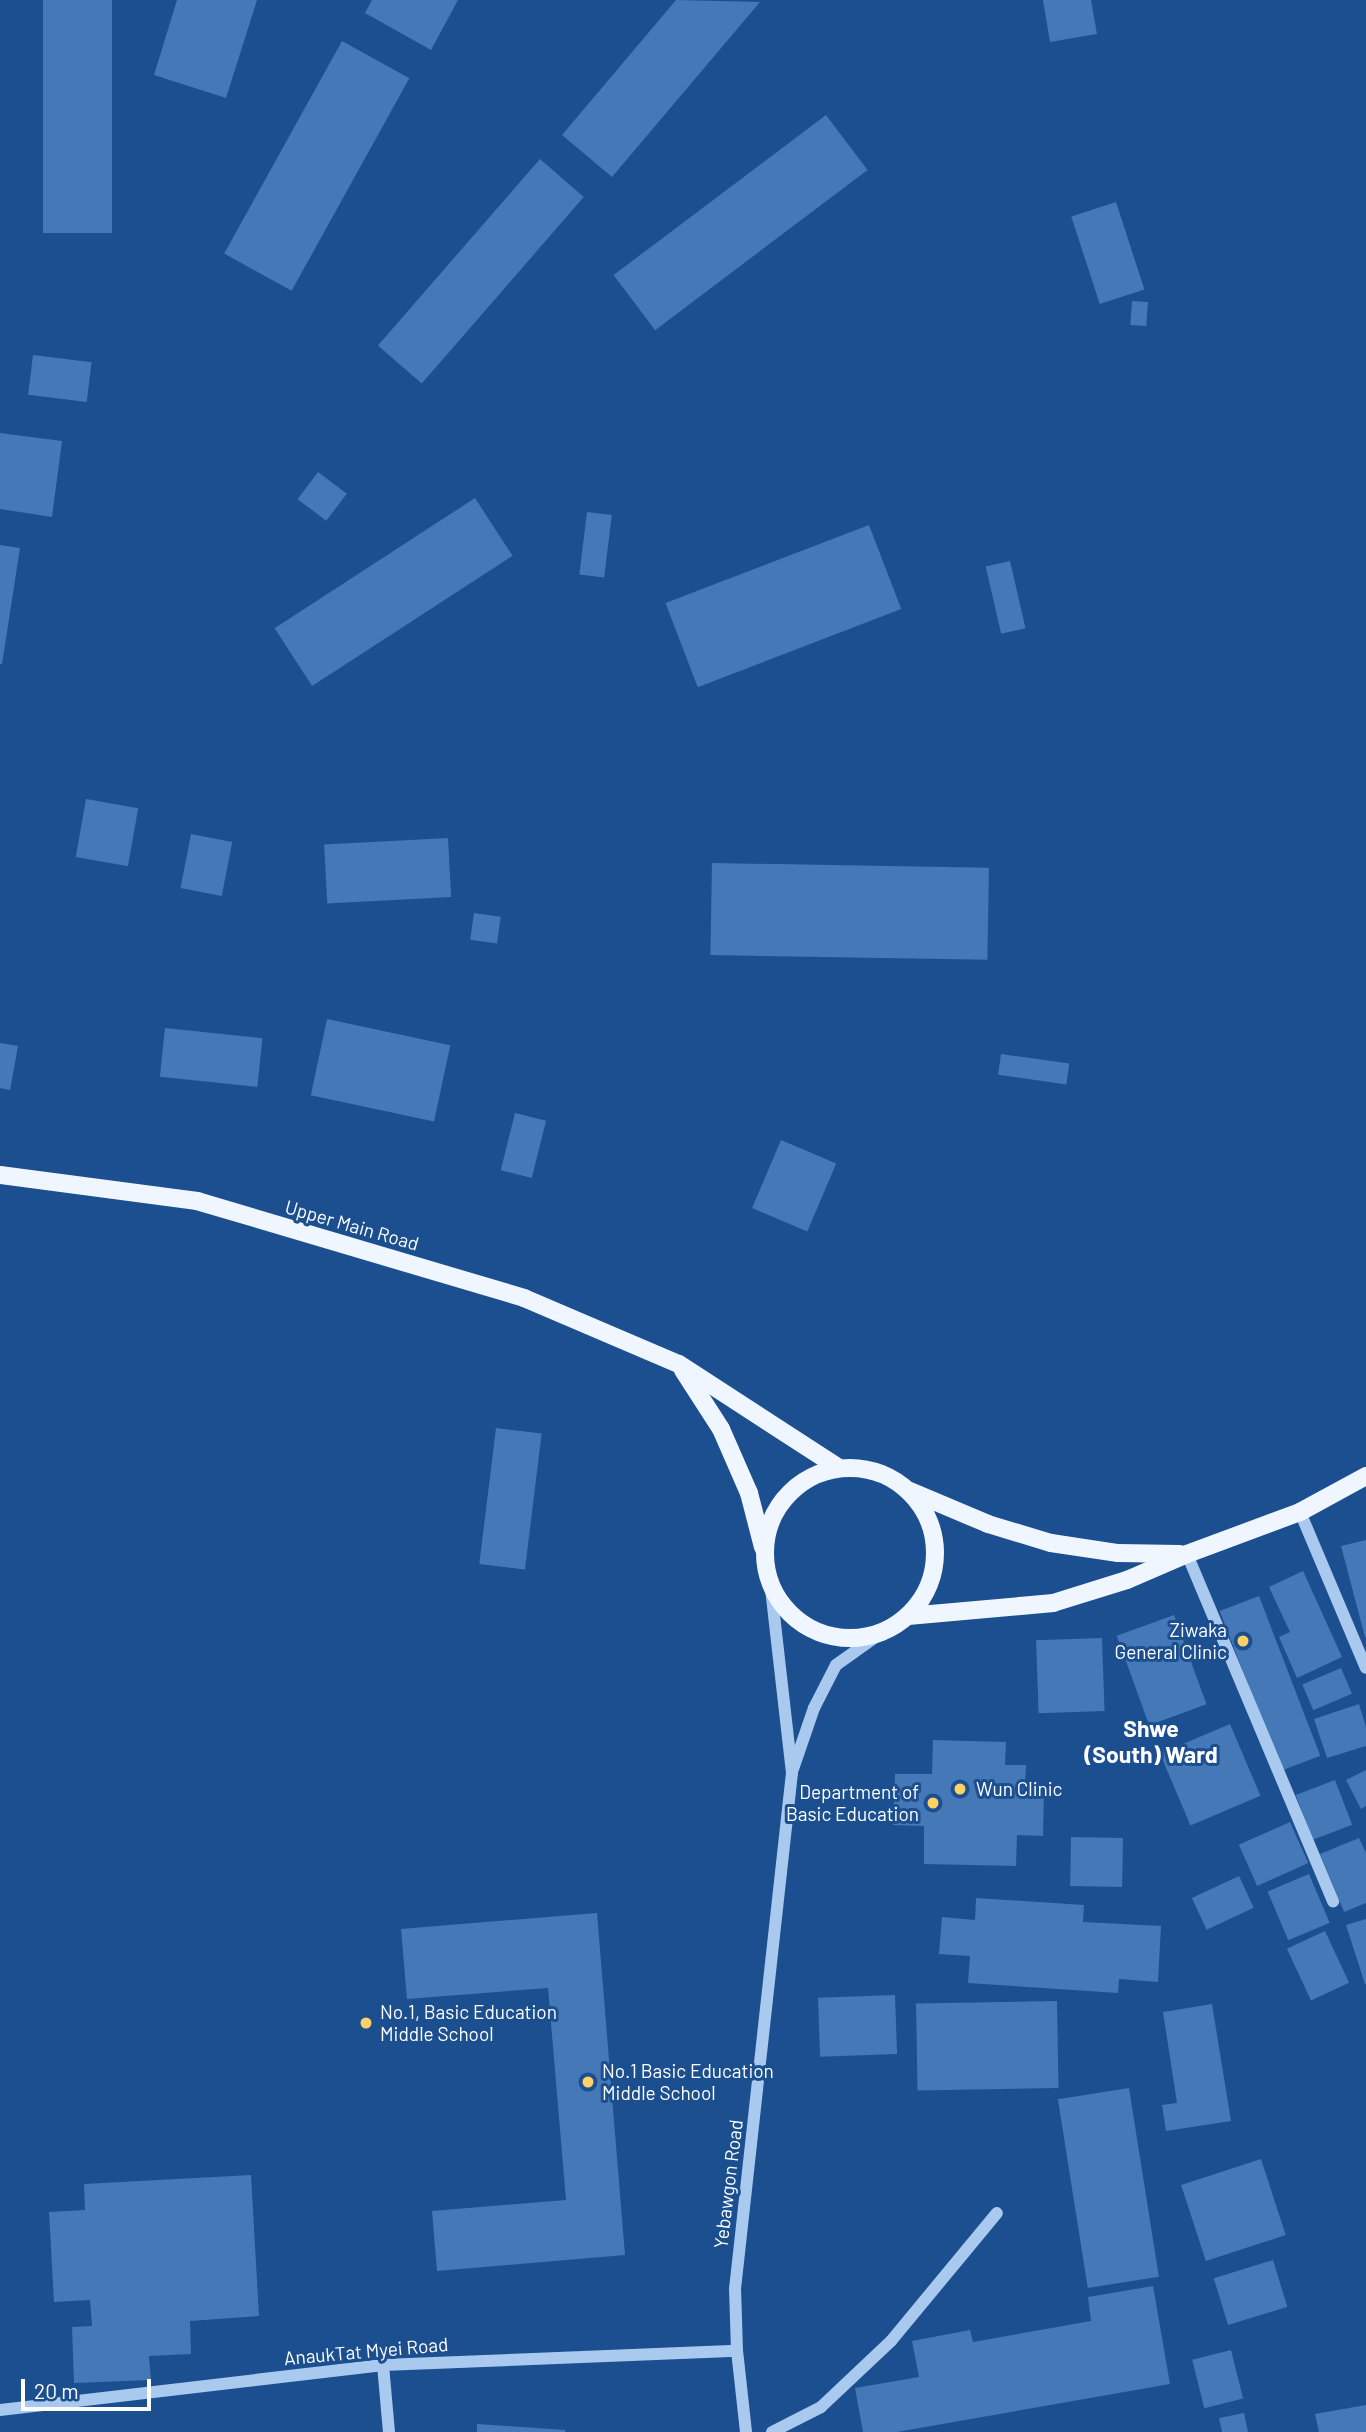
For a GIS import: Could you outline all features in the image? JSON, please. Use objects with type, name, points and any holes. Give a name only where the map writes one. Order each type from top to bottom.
[{"type":"main road","name":"Upper Main Road","points":[[0,1175],[197,1201],[524,1298],[679,1364],[839,1468]]},
{"type":"main road","points":[[679,1364],[721,1429],[749,1493],[769,1581],[783,1605],[803,1625],[829,1636],[857,1638],[884,1631],[908,1616],[925,1594],[934,1567],[934,1539],[925,1512],[908,1490]]},
{"type":"main road","points":[[764,1553],[770,1523],[786,1496],[810,1477],[839,1468],[864,1468],[888,1475],[908,1490],[988,1524],[1051,1543],[1118,1553],[1187,1554]]},
{"type":"main road","points":[[908,1616],[1053,1603],[1128,1580],[1187,1554],[1300,1512],[1366,1476]]},
{"type":"street","points":[[1300,1512],[1366,1668]]},
{"type":"street","points":[[1187,1554],[1333,1902]]},
{"type":"street","points":[[769,1581],[792,1773]]},
{"type":"street","points":[[792,1773],[814,1708],[836,1665],[884,1631]]},
{"type":"street","name":"Yebawgon Road","points":[[746,2432],[737,2351],[735,2288],[792,1773]]},
{"type":"street","points":[[772,2432],[821,2407],[891,2341],[997,2213]]},
{"type":"street","name":"AnaukTat Myei Road","points":[[0,2410],[383,2365],[737,2351]]},
{"type":"street","points":[[383,2365],[389,2432]]},
{"type":"building","points":[[43,0],[112,0],[112,233],[43,233]]},
{"type":"building","points":[[177,0],[257,0],[226,98],[154,75]]},
{"type":"building","points":[[372,0],[458,0],[431,50],[365,13]]},
{"type":"building","points":[[676,0],[760,2],[612,177],[562,135]]},
{"type":"building","points":[[1043,0],[1091,0],[1097,34],[1050,42]]},
{"type":"building","points":[[342,41],[409,78],[292,291],[224,254]]},
{"type":"building","points":[[826,115],[868,170],[655,330],[614,275]]},
{"type":"building","points":[[540,159],[584,197],[422,383],[378,345]]},
{"type":"building","points":[[1116,202],[1144,289],[1100,304],[1071,217]]},
{"type":"building","points":[[1132,301],[1148,302],[1146,326],[1130,325]]},
{"type":"building","points":[[33,355],[92,362],[87,402],[28,395]]},
{"type":"building","points":[[0,433],[62,441],[52,517],[0,509]]},
{"type":"building","points":[[318,472],[347,494],[326,521],[298,499]]},
{"type":"building","points":[[475,498],[513,556],[312,686],[275,628]]},
{"type":"building","points":[[587,512],[612,515],[604,578],[579,575]]},
{"type":"building","points":[[869,525],[901,609],[698,687],[665,603]]},
{"type":"building","points":[[0,545],[20,548],[2,664],[0,664]]},
{"type":"building","points":[[1010,561],[1026,628],[1001,634],[986,567]]},
{"type":"building","points":[[86,799],[138,808],[128,866],[76,857]]},
{"type":"building","points":[[191,834],[232,842],[222,896],[181,888]]},
{"type":"building","points":[[448,838],[451,897],[327,903],[324,844]]},
{"type":"building","points":[[712,863],[989,868],[987,960],[710,955]]},
{"type":"building","points":[[474,913],[501,917],[497,943],[470,940]]},
{"type":"building","points":[[327,1019],[450,1045],[434,1121],[311,1095]]},
{"type":"building","points":[[165,1028],[262,1038],[257,1087],[160,1077]]},
{"type":"building","points":[[0,1043],[18,1046],[10,1090],[0,1088]]},
{"type":"building","points":[[1001,1054],[1069,1064],[1066,1084],[998,1075]]},
{"type":"building","points":[[515,1113],[546,1121],[532,1178],[501,1170]]},
{"type":"building","points":[[781,1140],[836,1163],[807,1232],[752,1208]]},
{"type":"building","points":[[496,1428],[542,1434],[525,1570],[479,1564]]},
{"type":"building","points":[[1366,1540],[1366,1637],[1365,1637],[1341,1546]]},
{"type":"building","points":[[1303,1571],[1342,1657],[1297,1678],[1279,1637],[1290,1632],[1269,1587]]},
{"type":"building","points":[[1259,1596],[1320,1756],[1281,1771],[1220,1611]]},
{"type":"building","points":[[1174,1615],[1206,1704],[1149,1725],[1117,1636]]},
{"type":"building","points":[[1102,1638],[1105,1711],[1039,1713],[1036,1640]]},
{"type":"building","points":[[1341,1668],[1352,1694],[1313,1710],[1302,1684]]},
{"type":"building","points":[[1359,1704],[1366,1727],[1366,1746],[1327,1758],[1314,1719]]},
{"type":"building","points":[[1230,1724],[1260,1796],[1191,1825],[1160,1754]]},
{"type":"building","points":[[933,1740],[1006,1742],[1005,1765],[1026,1765],[1025,1790],[1044,1790],[1043,1836],[1017,1835],[1016,1866],[924,1864],[924,1826],[893,1825],[895,1774],[932,1774]]},
{"type":"building","points":[[1366,1770],[1366,1806],[1361,1809],[1346,1780]]},
{"type":"building","points":[[1335,1780],[1352,1825],[1313,1840],[1296,1795]]},
{"type":"building","points":[[1290,1822],[1308,1863],[1257,1886],[1239,1845]]},
{"type":"building","points":[[1071,1837],[1123,1838],[1122,1887],[1070,1886]]},
{"type":"building","points":[[1359,1838],[1366,1853],[1366,1903],[1344,1912],[1320,1854]]},
{"type":"building","points":[[1309,1874],[1330,1923],[1288,1940],[1268,1892]]},
{"type":"building","points":[[1239,1876],[1254,1908],[1207,1930],[1192,1898]]},
{"type":"building","points":[[976,1898],[1084,1905],[1083,1922],[1161,1926],[1158,1982],[1119,1979],[1118,1993],[968,1983],[970,1956],[939,1954],[942,1917],[975,1920]]},
{"type":"building","points":[[597,1913],[625,2255],[437,2271],[432,2211],[566,2200],[548,1988],[407,1999],[401,1929]]},
{"type":"building","points":[[1366,1919],[1366,1984],[1365,1984],[1346,1925]]},
{"type":"building","points":[[1325,1931],[1349,1983],[1311,2000],[1287,1949]]},
{"type":"building","points":[[895,1995],[897,2054],[820,2057],[818,1998]]},
{"type":"building","points":[[1057,2001],[1059,2088],[918,2090],[916,2003]]},
{"type":"building","points":[[1212,2004],[1231,2121],[1166,2131],[1162,2105],[1177,2103],[1163,2012]]},
{"type":"building","points":[[1129,2088],[1159,2277],[1088,2288],[1058,2099]]},
{"type":"building","points":[[1261,2159],[1286,2235],[1206,2261],[1181,2185]]},
{"type":"building","points":[[251,2175],[259,2316],[190,2321],[191,2354],[149,2356],[151,2380],[74,2383],[72,2327],[92,2326],[90,2300],[54,2302],[49,2212],[85,2210],[84,2184]]},
{"type":"building","points":[[1273,2260],[1287,2307],[1228,2325],[1214,2278]]},
{"type":"building","points":[[1153,2286],[1170,2384],[897,2432],[863,2432],[855,2388],[919,2377],[912,2341],[970,2330],[973,2342],[1091,2321],[1088,2297]]},
{"type":"building","points":[[1231,2350],[1243,2399],[1204,2408],[1192,2360]]},
{"type":"building","points":[[1366,2405],[1366,2432],[1319,2432],[1315,2414]]},
{"type":"building","points":[[1244,2413],[1248,2432],[1222,2432],[1219,2418]]},
{"type":"building","points":[[477,2424],[565,2430],[565,2432],[477,2432]]},
{"type":"place","name":"Ziwaka General Clinic","points":[[1243,1641]]},
{"type":"place","name":"Wun Clinic","points":[[960,1789]]},
{"type":"place","name":"Department of Basic Education","points":[[933,1803]]},
{"type":"place","name":"No.1, Basic Education Middle School","points":[[366,2023]]},
{"type":"place","name":"No.1 Basic Education Middle School","points":[[588,2082]]},
{"type":"district","name":"Shwe (South) Ward","points":[[1151,1741]]}]
